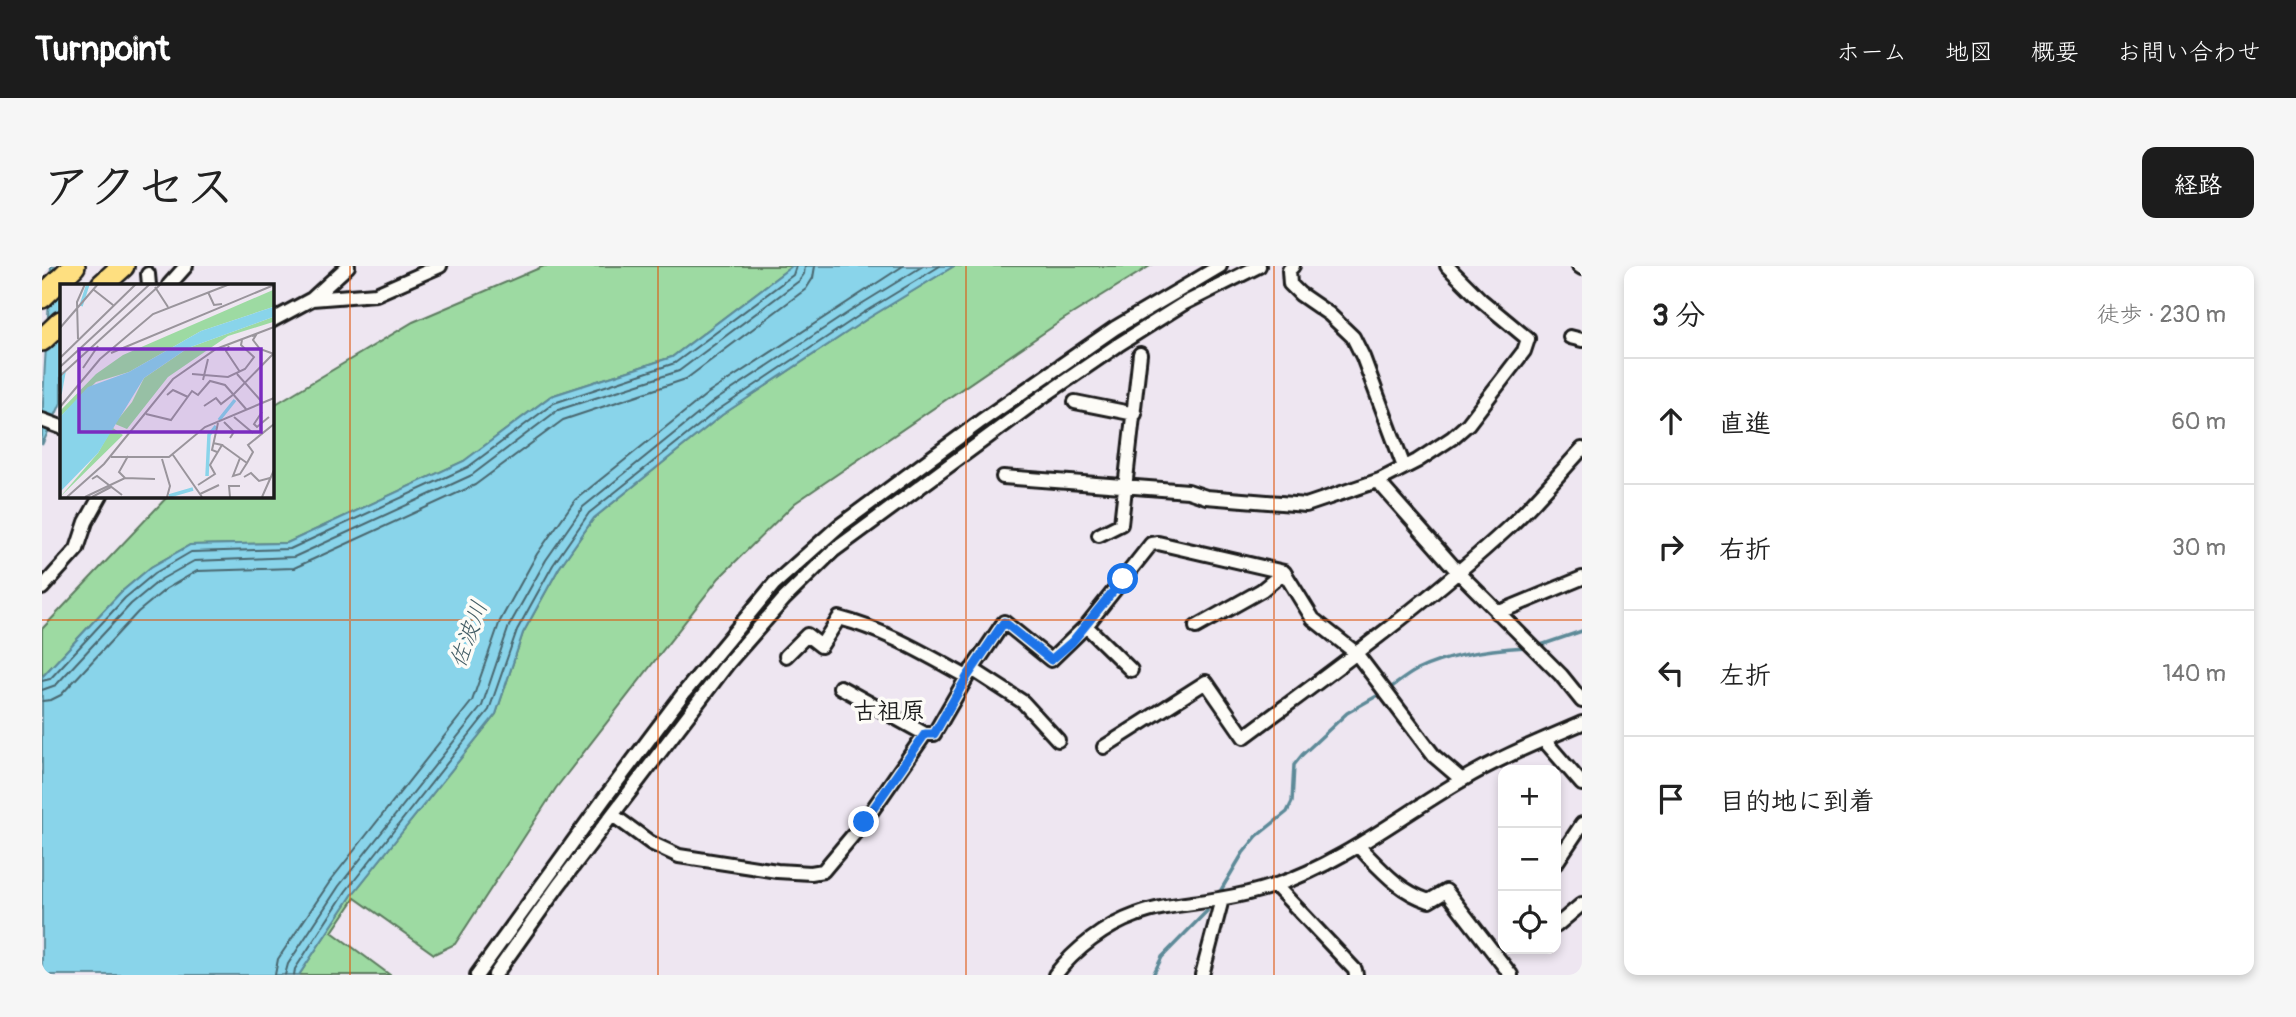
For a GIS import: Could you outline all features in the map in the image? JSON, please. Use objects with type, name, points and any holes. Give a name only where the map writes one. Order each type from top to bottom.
[{"type":"highway","points":[[42,297],[74,266]]},
{"type":"highway","points":[[103,284],[123,266]]},
{"type":"highway","points":[[42,340],[60,323]]},
{"type":"street","points":[[170,284],[186,266]]},
{"type":"street","points":[[273,320],[312,299],[348,266]]},
{"type":"street","points":[[312,299],[376,295],[440,266]]},
{"type":"street","points":[[477,975],[683,694],[774,584],[839,526],[981,421],[1115,328],[1220,266]]},
{"type":"street","points":[[495,975],[558,886],[728,663],[784,599],[834,551],[1008,422],[1118,345],[1183,304],[1259,266]]},
{"type":"street","points":[[1293,266],[1289,270],[1290,284],[1300,295],[1329,314],[1353,337],[1404,467]]},
{"type":"street","points":[[1003,477],[1188,491],[1206,497],[1306,505],[1380,480],[1452,438],[1468,424],[1524,351],[1528,339],[1481,300],[1447,266]]},
{"type":"street","points":[[1099,535],[1121,524],[1140,354]]},
{"type":"street","points":[[1075,402],[1135,414]]},
{"type":"street","points":[[42,420],[60,427]]},
{"type":"street","points":[[1104,747],[1206,682],[1244,737],[1458,572],[1511,526],[1582,449]]},
{"type":"street","points":[[1380,480],[1382,486],[1458,572],[1561,675],[1582,701]]},
{"type":"street","points":[[42,587],[77,549],[86,522],[100,497]]},
{"type":"street","points":[[839,687],[925,734],[934,734],[1004,622],[1051,660],[1086,625],[1151,544],[1158,543],[1284,572],[1313,619],[1356,653],[1434,756],[1462,780]]},
{"type":"street","points":[[1196,627],[1262,590],[1284,572]]},
{"type":"street","points":[[1497,613],[1582,578]]},
{"type":"street","points":[[786,656],[807,635],[821,646],[839,618],[866,625],[970,673],[1023,702],[1058,740]]},
{"type":"street","points":[[1086,625],[1130,670]]},
{"type":"street","points":[[1055,975],[1066,960],[1089,941],[1135,915],[1223,899],[1317,870],[1462,780],[1508,755],[1582,723]]},
{"type":"street","points":[[614,816],[651,844],[679,856],[777,871],[823,871],[864,822],[925,734]]},
{"type":"street","points":[[1544,740],[1582,784]]},
{"type":"street","points":[[1561,856],[1582,824]]},
{"type":"street","points":[[1358,846],[1393,882],[1410,895],[1429,901],[1446,891],[1511,975]]},
{"type":"street","points":[[1275,885],[1355,970],[1356,975]]},
{"type":"street","points":[[1202,975],[1223,899]]},
{"type":"street","points":[[1561,922],[1582,904]]},
{"type":"green space","points":[[544,266],[792,266],[672,357],[551,396],[464,461],[287,543],[190,545],[151,567],[120,593],[42,677],[42,629],[167,497],[273,497],[273,406],[413,322]]},
{"type":"green space","points":[[954,266],[1150,266],[1064,319],[795,503],[719,578],[556,788],[455,944],[434,954],[355,898],[332,932],[390,975],[299,975],[352,895],[496,714],[523,633],[559,568],[594,518],[722,415],[867,319]]},
{"type":"water","points":[[51,266],[75,266],[74,284],[60,284],[60,405],[42,445]]},
{"type":"water","name":"佐波川","points":[[792,266],[954,266],[867,319],[722,415],[594,518],[559,568],[523,633],[496,714],[352,895],[299,975],[42,975],[42,677],[120,593],[151,567],[190,545],[287,543],[464,461],[551,396],[672,357]]},
{"type":"waterway","points":[[1538,646],[1582,631]]},
{"type":"waterway","points":[[1389,689],[1417,670],[1442,660],[1485,651],[1526,647]]},
{"type":"waterway","points":[[1221,890],[1243,853],[1257,836],[1287,812],[1292,802],[1294,765],[1302,755],[1347,713],[1382,693]]},
{"type":"waterway","points":[[1153,975],[1162,957],[1207,911]]},
{"type":"district","name":"古祖原","points":[[889,711]]},
{"type":"route","points":[[864,822],[925,734],[934,734],[967,677],[1004,622],[1051,660],[1072,642],[1123,579]]}]
